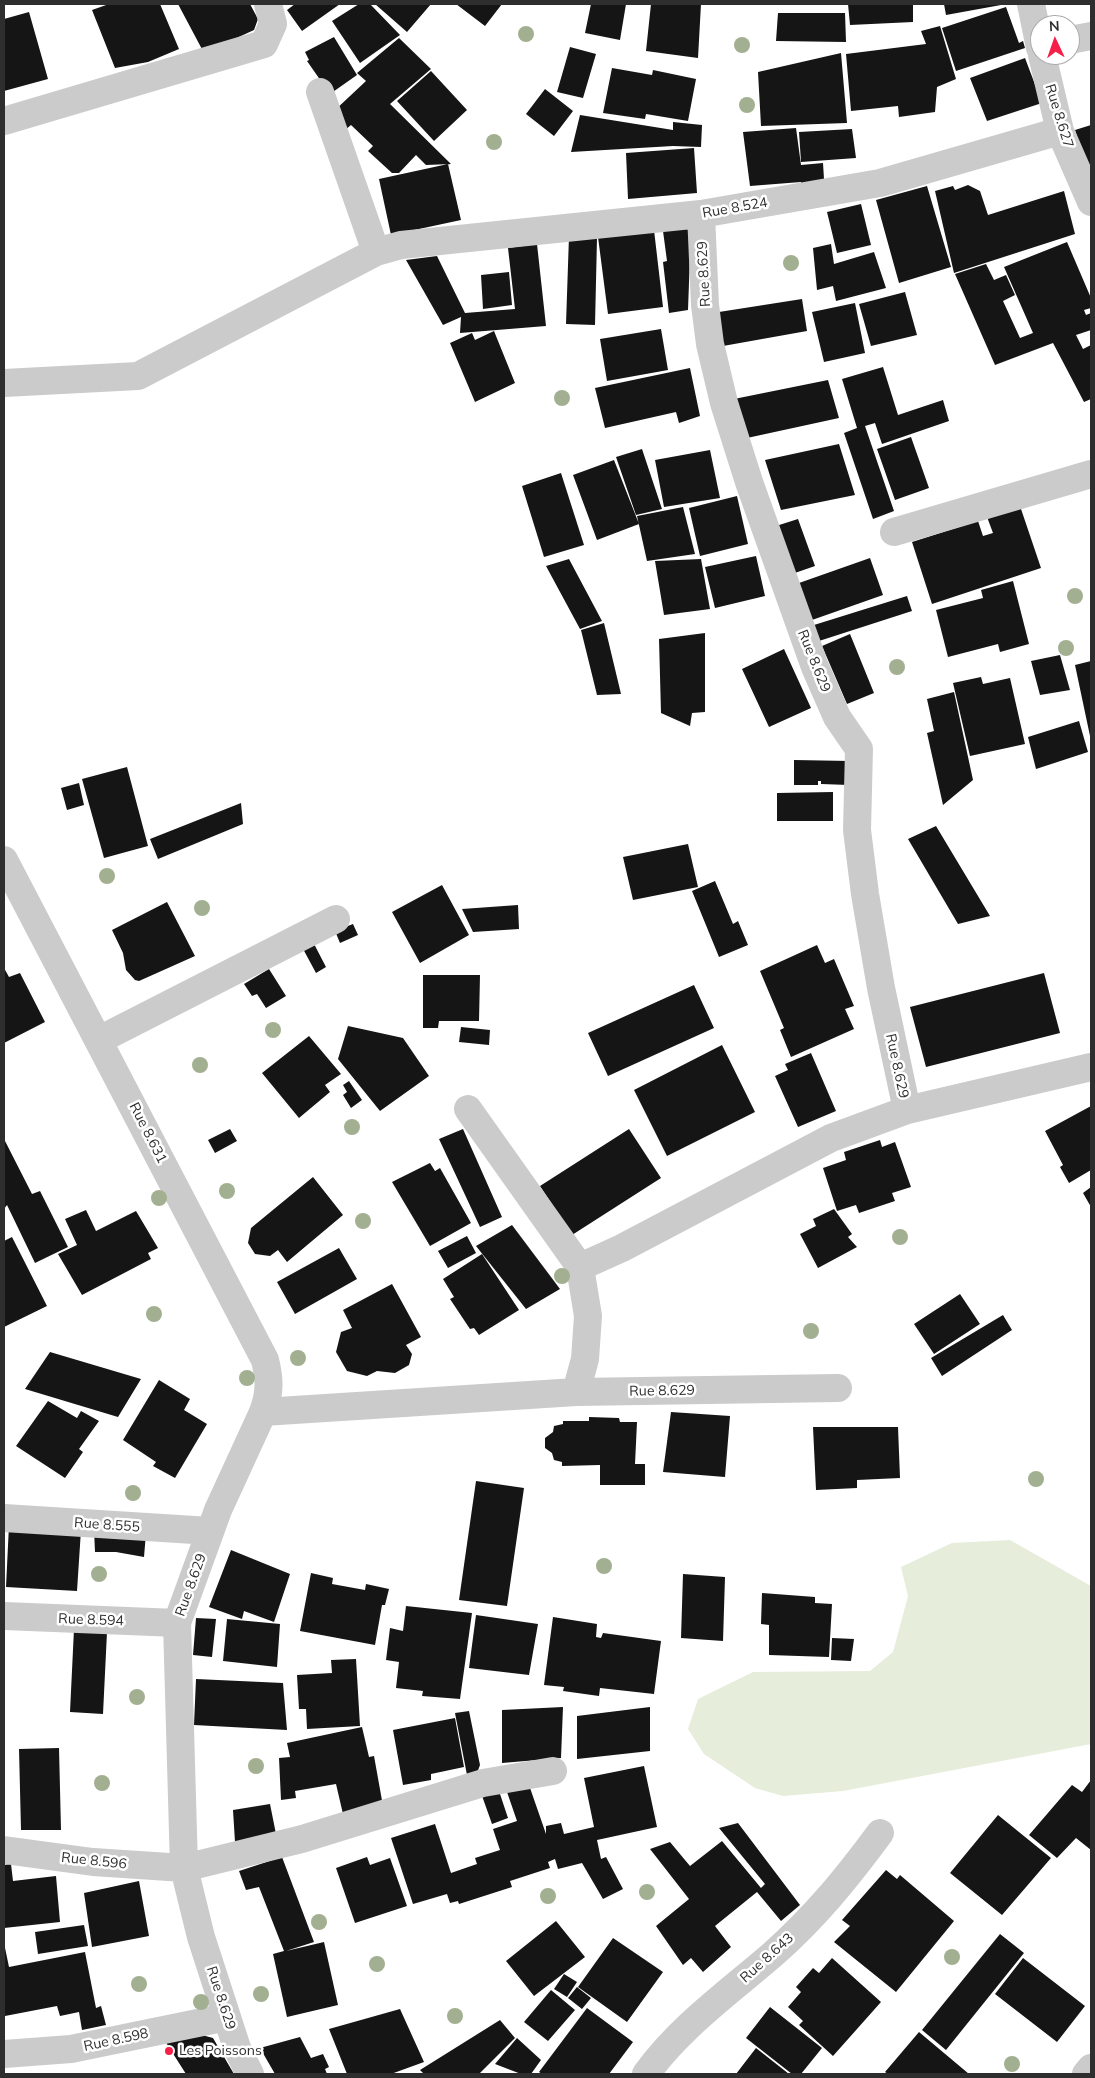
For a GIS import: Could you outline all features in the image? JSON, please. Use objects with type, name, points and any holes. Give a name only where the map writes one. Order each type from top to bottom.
[{"type":"street","points":[[4,121],[264,44],[273,24],[268,4]]},
{"type":"street","name":"Rue 8.627","points":[[1044,65],[1060,131],[1091,202]]},
{"type":"street","points":[[4,383],[138,376],[389,249],[320,92]]},
{"type":"street","name":"Rue 8.524","points":[[389,249],[701,214],[880,183],[1060,131]]},
{"type":"street","name":"Rue 8.629","points":[[701,214],[705,305],[710,344],[724,403],[755,501],[815,667],[837,717],[859,749],[857,830],[864,884],[881,988],[906,1110]]},
{"type":"street","points":[[894,532],[1091,474]]},
{"type":"street","name":"Rue 8.631","points":[[4,860],[265,1360],[270,1380],[269,1396],[263,1412]]},
{"type":"street","points":[[99,1040],[336,919]]},
{"type":"street","name":"Rue 8.629","points":[[580,1267],[622,1248],[823,1142],[906,1110],[1091,1066]]},
{"type":"street","points":[[468,1109],[580,1267],[588,1316],[585,1359],[576,1392]]},
{"type":"street","name":"Rue 8.629","points":[[250,2074],[237,2048],[201,1937],[184,1868],[177,1623],[210,1531],[263,1412],[576,1392],[838,1388]]},
{"type":"street","name":"Rue 8.555","points":[[4,1518],[210,1531]]},
{"type":"street","name":"Rue 8.594","points":[[4,1616],[177,1623]]},
{"type":"street","name":"Rue 8.596","points":[[4,1850],[93,1862],[184,1868],[302,1839],[483,1783],[553,1771]]},
{"type":"street","name":"Rue 8.643","points":[[646,2074],[699,2017],[811,1918],[838,1890],[880,1833]]},
{"type":"street","name":"Rue 8.598","points":[[4,2054],[71,2049],[227,2017]]},
{"type":"street","points":[[1086,2074],[1091,2068]]},
{"type":"green space","points":[[1010,1540],[1091,1586],[1091,1744],[843,1791],[783,1796],[755,1788],[704,1754],[688,1729],[698,1699],[753,1672],[870,1671],[893,1652],[908,1596],[901,1567],[952,1543]]},
{"type":"building","points":[[109,4],[160,4],[179,49],[148,62],[115,68],[92,10]]},
{"type":"building","points":[[178,4],[250,4],[258,19],[254,30],[204,53]]},
{"type":"building","points":[[295,4],[340,4],[302,31],[287,10]]},
{"type":"building","points":[[359,4],[370,4],[400,35],[360,63],[332,21]]},
{"type":"building","points":[[375,4],[431,4],[407,32]]},
{"type":"building","points":[[456,4],[502,4],[485,26]]},
{"type":"building","points":[[591,4],[626,4],[620,40],[585,33]]},
{"type":"building","points":[[651,4],[701,4],[698,58],[646,51]]},
{"type":"building","points":[[848,4],[913,4],[913,22],[850,25]]},
{"type":"building","points":[[944,4],[1001,4],[1001,5],[946,15]]},
{"type":"building","points":[[1006,7],[1019,43],[1023,41],[1025,48],[956,71],[942,28]]},
{"type":"building","points":[[29,12],[48,79],[4,91],[4,19]]},
{"type":"building","points":[[778,13],[845,13],[846,42],[776,41]]},
{"type":"building","points":[[940,26],[956,79],[937,87],[935,112],[899,117],[898,106],[851,111],[846,54],[926,44],[921,31]]},
{"type":"building","points":[[334,37],[357,75],[330,94],[307,61],[309,60],[305,52]]},
{"type":"building","points":[[399,38],[431,69],[390,104],[451,164],[426,165],[416,155],[399,173],[392,173],[368,151],[373,146],[351,125],[345,130],[334,111],[366,81],[357,73]]},
{"type":"building","points":[[570,47],[596,54],[583,98],[557,92]]},
{"type":"building","points":[[841,53],[847,123],[761,126],[758,72]]},
{"type":"building","points":[[1025,58],[1042,103],[987,121],[970,78]]},
{"type":"building","points":[[612,68],[652,75],[653,70],[696,79],[688,121],[646,114],[645,119],[603,113]]},
{"type":"building","points":[[431,71],[467,110],[434,141],[397,101]]},
{"type":"building","points":[[545,89],[573,111],[554,136],[526,114]]},
{"type":"building","points":[[580,115],[673,130],[673,122],[702,125],[701,147],[673,146],[571,152]]},
{"type":"building","points":[[1091,125],[1091,182],[1075,130]]},
{"type":"building","points":[[796,128],[801,165],[823,163],[824,179],[802,188],[801,182],[750,186],[743,132]]},
{"type":"building","points":[[852,129],[856,158],[801,162],[799,132]]},
{"type":"building","points":[[694,148],[697,193],[628,199],[626,153]]},
{"type":"building","points":[[448,164],[461,220],[391,235],[379,179]]},
{"type":"building","points":[[968,185],[980,191],[988,215],[1064,191],[1075,234],[954,273],[935,191],[953,186],[955,190]]},
{"type":"building","points":[[927,186],[951,267],[899,283],[876,200]]},
{"type":"building","points":[[861,204],[871,245],[837,253],[827,212]]},
{"type":"building","points":[[691,227],[688,310],[669,313],[663,262],[667,261],[663,231]]},
{"type":"building","points":[[654,230],[663,307],[608,314],[598,237]]},
{"type":"building","points":[[569,236],[597,238],[595,325],[566,324]]},
{"type":"building","points":[[1067,242],[1091,298],[1091,308],[1084,310],[1086,315],[1091,313],[1091,330],[1076,335],[1083,349],[1091,345],[1091,399],[1084,402],[1053,343],[995,365],[955,274],[986,264],[994,280],[1006,275],[1015,295],[1003,301],[1020,338],[1033,333],[1004,267]]},
{"type":"building","points":[[537,244],[546,326],[460,333],[461,317],[443,325],[406,260],[437,256],[465,313],[515,309],[508,248]]},
{"type":"building","points":[[831,244],[834,264],[874,252],[886,288],[836,301],[833,286],[817,290],[813,248]]},
{"type":"building","points":[[509,272],[512,305],[483,309],[481,275]]},
{"type":"building","points":[[905,292],[917,335],[871,346],[859,304]]},
{"type":"building","points":[[802,299],[807,331],[723,346],[719,312]]},
{"type":"building","points":[[855,303],[865,353],[824,362],[812,312]]},
{"type":"building","points":[[661,329],[668,370],[607,381],[600,339]]},
{"type":"building","points":[[494,331],[515,383],[475,402],[450,343],[472,333],[475,340]]},
{"type":"building","points":[[883,367],[898,415],[943,400],[949,421],[882,444],[875,423],[865,426],[894,511],[873,519],[844,433],[857,428],[842,379]]},
{"type":"building","points":[[690,368],[700,416],[679,423],[676,412],[605,428],[595,388]]},
{"type":"building","points":[[828,380],[839,418],[747,438],[734,399]]},
{"type":"building","points":[[911,437],[929,488],[895,500],[877,449]]},
{"type":"building","points":[[839,444],[855,495],[781,510],[765,460]]},
{"type":"building","points":[[642,449],[662,509],[636,515],[616,457]]},
{"type":"building","points":[[710,450],[720,498],[664,507],[655,460]]},
{"type":"building","points":[[614,460],[639,524],[597,540],[573,475]]},
{"type":"building","points":[[561,473],[584,545],[544,557],[522,486]]},
{"type":"building","points":[[737,496],[748,544],[700,556],[689,508]]},
{"type":"building","points":[[1020,506],[1041,568],[932,604],[912,542],[978,521],[983,536],[993,533],[987,517]]},
{"type":"building","points":[[683,507],[695,554],[647,561],[637,516]]},
{"type":"building","points":[[798,519],[815,566],[792,574],[776,526]]},
{"type":"building","points":[[756,556],[765,596],[715,608],[705,567]]},
{"type":"building","points":[[870,558],[883,595],[812,620],[799,583]]},
{"type":"building","points":[[569,559],[602,621],[580,629],[546,566]]},
{"type":"building","points":[[701,559],[710,609],[664,615],[655,561]]},
{"type":"building","points":[[1013,581],[1029,644],[1000,652],[998,644],[948,657],[936,610],[983,598],[981,590]]},
{"type":"building","points":[[907,596],[912,611],[819,641],[814,625]]},
{"type":"building","points":[[604,623],[621,694],[597,695],[581,630]]},
{"type":"building","points":[[705,633],[705,712],[692,713],[690,726],[661,713],[659,639]]},
{"type":"building","points":[[850,634],[874,693],[847,704],[822,646]]},
{"type":"building","points":[[784,649],[811,708],[769,727],[742,669]]},
{"type":"building","points":[[1060,655],[1070,690],[1040,695],[1031,661]]},
{"type":"building","points":[[1091,661],[1091,736],[1090,736],[1075,665]]},
{"type":"building","points":[[981,677],[983,684],[1010,678],[1025,744],[970,756],[953,683]]},
{"type":"building","points":[[954,692],[973,780],[943,805],[927,733],[934,731],[927,699]]},
{"type":"building","points":[[1079,721],[1088,752],[1036,769],[1028,737]]},
{"type":"building","points":[[794,760],[850,761],[849,785],[821,784],[821,781],[818,781],[818,785],[794,785]]},
{"type":"building","points":[[127,767],[148,846],[104,858],[82,779]]},
{"type":"building","points":[[79,783],[84,805],[67,810],[61,788]]},
{"type":"building","points":[[833,792],[833,821],[777,821],[777,793]]},
{"type":"building","points":[[241,803],[243,824],[158,859],[150,839]]},
{"type":"building","points":[[936,826],[990,916],[958,924],[908,839]]},
{"type":"building","points":[[688,844],[698,887],[633,900],[623,857]]},
{"type":"building","points":[[715,881],[733,924],[738,921],[748,945],[719,957],[692,891]]},
{"type":"building","points":[[442,885],[469,935],[420,963],[392,912]]},
{"type":"building","points":[[167,902],[195,956],[139,981],[135,980],[126,970],[123,953],[112,930]]},
{"type":"building","points":[[518,905],[519,929],[473,932],[462,909]]},
{"type":"building","points":[[353,924],[358,935],[340,943],[335,931]]},
{"type":"building","points":[[313,942],[326,967],[316,973],[302,947]]},
{"type":"building","points":[[817,945],[825,963],[834,959],[854,1006],[845,1009],[854,1029],[791,1057],[780,1030],[784,1028],[760,971]]},
{"type":"building","points":[[4,968],[9,977],[20,973],[45,1022],[4,1043]]},
{"type":"building","points":[[269,969],[286,996],[266,1008],[257,994],[252,996],[244,984]]},
{"type":"building","points":[[1044,973],[1060,1033],[926,1067],[910,1007]]},
{"type":"building","points":[[423,975],[480,975],[479,1021],[439,1021],[438,1028],[423,1028]]},
{"type":"building","points":[[694,985],[714,1028],[608,1076],[588,1033]]},
{"type":"building","points":[[348,1026],[403,1038],[429,1076],[380,1111],[338,1059]]},
{"type":"building","points":[[461,1027],[490,1030],[489,1045],[459,1042]]},
{"type":"building","points":[[309,1036],[341,1074],[325,1085],[330,1092],[299,1118],[262,1073]]},
{"type":"building","points":[[722,1045],[755,1112],[667,1156],[634,1090]]},
{"type":"building","points":[[811,1053],[836,1111],[798,1127],[775,1076],[788,1070],[785,1064]]},
{"type":"building","points":[[349,1081],[362,1100],[351,1108],[343,1095],[347,1092],[343,1085]]},
{"type":"building","points":[[1091,1106],[1091,1170],[1069,1183],[1060,1167],[1063,1165],[1045,1131]]},
{"type":"building","points":[[230,1129],[237,1141],[215,1153],[208,1140]]},
{"type":"building","points":[[463,1129],[502,1217],[480,1227],[439,1139]]},
{"type":"building","points":[[629,1129],[661,1178],[572,1235],[540,1186]]},
{"type":"building","points":[[4,1139],[32,1194],[40,1191],[68,1247],[35,1263],[7,1205],[4,1209]]},
{"type":"building","points":[[880,1140],[882,1147],[895,1142],[911,1187],[892,1193],[895,1201],[859,1213],[856,1205],[837,1211],[823,1168],[846,1160],[844,1152]]},
{"type":"building","points":[[430,1163],[435,1171],[440,1168],[471,1223],[430,1246],[392,1182]]},
{"type":"building","points":[[313,1177],[343,1215],[287,1262],[278,1250],[270,1256],[255,1254],[248,1243],[251,1228]]},
{"type":"building","points":[[1091,1187],[1091,1207],[1083,1193]]},
{"type":"building","points":[[834,1209],[852,1234],[848,1237],[857,1247],[818,1268],[800,1234],[816,1226],[813,1219]]},
{"type":"building","points":[[86,1210],[96,1231],[136,1211],[158,1248],[148,1253],[151,1259],[82,1295],[58,1254],[77,1245],[65,1219]]},
{"type":"building","points":[[512,1225],[560,1289],[526,1309],[476,1246]]},
{"type":"building","points":[[467,1236],[476,1253],[448,1268],[438,1251]]},
{"type":"building","points":[[12,1237],[47,1306],[4,1327],[4,1241]]},
{"type":"building","points":[[339,1248],[357,1279],[295,1314],[277,1282]]},
{"type":"building","points":[[482,1254],[519,1310],[479,1335],[474,1328],[470,1329],[450,1299],[454,1297],[443,1279]]},
{"type":"building","points":[[392,1284],[421,1337],[406,1345],[412,1354],[409,1365],[395,1373],[377,1371],[367,1376],[347,1371],[336,1352],[341,1332],[352,1328],[343,1310]]},
{"type":"building","points":[[960,1294],[980,1324],[934,1354],[914,1324]]},
{"type":"building","points":[[1003,1315],[1012,1330],[942,1376],[931,1358]]},
{"type":"building","points":[[50,1352],[141,1379],[118,1417],[25,1389]]},
{"type":"building","points":[[159,1380],[190,1399],[184,1410],[207,1424],[175,1478],[153,1466],[156,1462],[123,1440]]},
{"type":"building","points":[[48,1401],[77,1418],[81,1411],[99,1421],[79,1449],[83,1452],[65,1478],[16,1446]]},
{"type":"building","points":[[671,1412],[730,1416],[725,1477],[663,1472]]},
{"type":"building","points":[[589,1417],[619,1418],[620,1422],[637,1422],[635,1464],[645,1464],[645,1485],[600,1485],[600,1465],[562,1466],[562,1462],[554,1460],[552,1453],[545,1448],[545,1438],[553,1432],[554,1426],[563,1424],[563,1421],[589,1421]]},
{"type":"building","points":[[813,1427],[898,1427],[900,1478],[857,1480],[857,1488],[816,1490]]},
{"type":"building","points":[[476,1481],[524,1488],[507,1606],[459,1600]]},
{"type":"building","points":[[9,1525],[81,1530],[77,1591],[6,1587]]},
{"type":"building","points":[[94,1529],[146,1533],[144,1557],[116,1552],[95,1552]]},
{"type":"building","points":[[231,1550],[290,1574],[274,1622],[244,1611],[242,1619],[209,1607]]},
{"type":"building","points":[[311,1573],[333,1578],[332,1584],[365,1590],[366,1584],[389,1589],[385,1605],[382,1605],[375,1645],[300,1631]]},
{"type":"building","points":[[683,1574],[725,1577],[723,1641],[681,1638]]},
{"type":"building","points":[[762,1593],[815,1597],[815,1603],[832,1604],[829,1657],[769,1655],[769,1625],[761,1624]]},
{"type":"building","points":[[406,1606],[472,1613],[460,1699],[422,1696],[423,1691],[396,1688],[399,1662],[386,1660],[390,1628],[403,1631]]},
{"type":"building","points":[[476,1615],[538,1624],[529,1675],[469,1668]]},
{"type":"building","points":[[553,1617],[597,1624],[596,1637],[601,1638],[603,1633],[661,1641],[654,1694],[600,1688],[599,1696],[563,1691],[564,1687],[544,1685]]},
{"type":"building","points":[[196,1618],[216,1619],[212,1657],[193,1655]]},
{"type":"building","points":[[227,1619],[280,1624],[277,1667],[223,1661]]},
{"type":"building","points":[[74,1629],[107,1632],[103,1714],[70,1712]]},
{"type":"building","points":[[832,1638],[854,1639],[851,1661],[831,1660]]},
{"type":"building","points":[[356,1659],[360,1726],[307,1729],[306,1709],[299,1709],[297,1675],[332,1673],[331,1660]]},
{"type":"building","points":[[196,1679],[283,1683],[287,1730],[194,1725]]},
{"type":"building","points":[[563,1707],[561,1758],[502,1763],[502,1710]]},
{"type":"building","points":[[650,1707],[650,1751],[577,1759],[577,1716]]},
{"type":"building","points":[[469,1711],[480,1765],[477,1773],[467,1775],[455,1713]]},
{"type":"building","points":[[455,1718],[464,1767],[431,1774],[431,1780],[403,1785],[393,1730]]},
{"type":"building","points":[[362,1727],[369,1757],[374,1756],[383,1806],[343,1814],[336,1784],[295,1791],[296,1798],[281,1800],[279,1758],[290,1757],[287,1743]]},
{"type":"building","points":[[59,1748],[61,1830],[21,1830],[19,1749]]},
{"type":"building","points":[[644,1766],[657,1827],[597,1840],[601,1859],[606,1857],[623,1889],[603,1899],[582,1863],[558,1869],[555,1859],[548,1862],[550,1868],[510,1881],[512,1887],[459,1904],[458,1901],[450,1903],[447,1894],[413,1904],[391,1838],[435,1824],[451,1873],[477,1864],[475,1858],[500,1850],[493,1829],[517,1821],[507,1792],[529,1785],[546,1834],[546,1826],[561,1823],[564,1834],[594,1827],[584,1778]]},
{"type":"building","points":[[1091,1780],[1091,1850],[1076,1838],[1057,1858],[1029,1835],[1072,1785],[1082,1792]]},
{"type":"building","points":[[498,1788],[508,1818],[492,1824],[481,1793]]},
{"type":"building","points":[[270,1804],[276,1834],[235,1842],[233,1810]]},
{"type":"building","points":[[998,1815],[1051,1858],[1002,1915],[950,1873]]},
{"type":"building","points":[[738,1823],[800,1905],[781,1921],[757,1892],[715,1926],[731,1947],[703,1972],[691,1958],[683,1965],[656,1926],[689,1899],[650,1849],[670,1842],[690,1866],[722,1841],[761,1888],[765,1884],[719,1828]]},
{"type":"building","points":[[282,1857],[314,1942],[286,1951],[324,1942],[338,2005],[287,2017],[273,1954],[284,1951],[259,1887],[246,1890],[239,1871]]},
{"type":"building","points":[[367,1857],[370,1865],[390,1858],[407,1906],[355,1923],[336,1868]]},
{"type":"building","points":[[11,1864],[13,1881],[56,1876],[60,1922],[4,1928],[4,1865]]},
{"type":"building","points":[[886,1870],[897,1879],[900,1875],[954,1921],[896,1992],[834,1942],[850,1926],[842,1920]]},
{"type":"building","points":[[139,1881],[149,1936],[92,1947],[84,1893]]},
{"type":"building","points":[[556,1921],[585,1957],[534,1996],[506,1961]]},
{"type":"building","points":[[84,1925],[88,1946],[38,1954],[35,1932]]},
{"type":"building","points":[[1000,1934],[1024,1953],[946,2050],[922,2030]]},
{"type":"building","points":[[613,1938],[663,1972],[627,2022],[578,1987]]},
{"type":"building","points":[[4,1943],[9,1967],[85,1952],[96,2008],[101,2006],[106,2025],[82,2030],[79,2012],[60,2016],[57,2006],[5,2016]]},
{"type":"building","points":[[832,1958],[881,2002],[833,2056],[799,2025],[803,2021],[788,2007],[801,1992],[796,1987],[813,1968],[819,1973]]},
{"type":"building","points":[[1023,1958],[1085,2006],[1057,2042],[995,1994]]},
{"type":"building","points":[[564,1974],[577,1982],[567,1997],[554,1989]]},
{"type":"building","points":[[577,1987],[591,1998],[582,2009],[568,1998]]},
{"type":"building","points":[[551,1990],[575,2010],[548,2041],[524,2022]]},
{"type":"building","points":[[770,2007],[822,2048],[801,2074],[792,2074],[746,2038]]},
{"type":"building","points":[[587,2008],[633,2042],[609,2074],[542,2074],[539,2072]]},
{"type":"building","points":[[400,2009],[424,2062],[391,2074],[347,2074],[329,2029]]},
{"type":"building","points":[[500,2020],[515,2038],[479,2074],[424,2074],[420,2070]]},
{"type":"building","points":[[919,2032],[969,2074],[888,2074],[885,2072]]},
{"type":"building","points":[[198,2034],[213,2038],[234,2074],[186,2074],[165,2041]]},
{"type":"building","points":[[300,2037],[311,2058],[323,2054],[329,2067],[325,2069],[327,2074],[275,2074],[260,2048]]},
{"type":"building","points":[[517,2038],[541,2060],[531,2074],[521,2074],[495,2064]]},
{"type":"building","points":[[756,2048],[789,2074],[736,2074]]},
{"type":"place","name":"Les Poissons","points":[[169,2051]]}]
